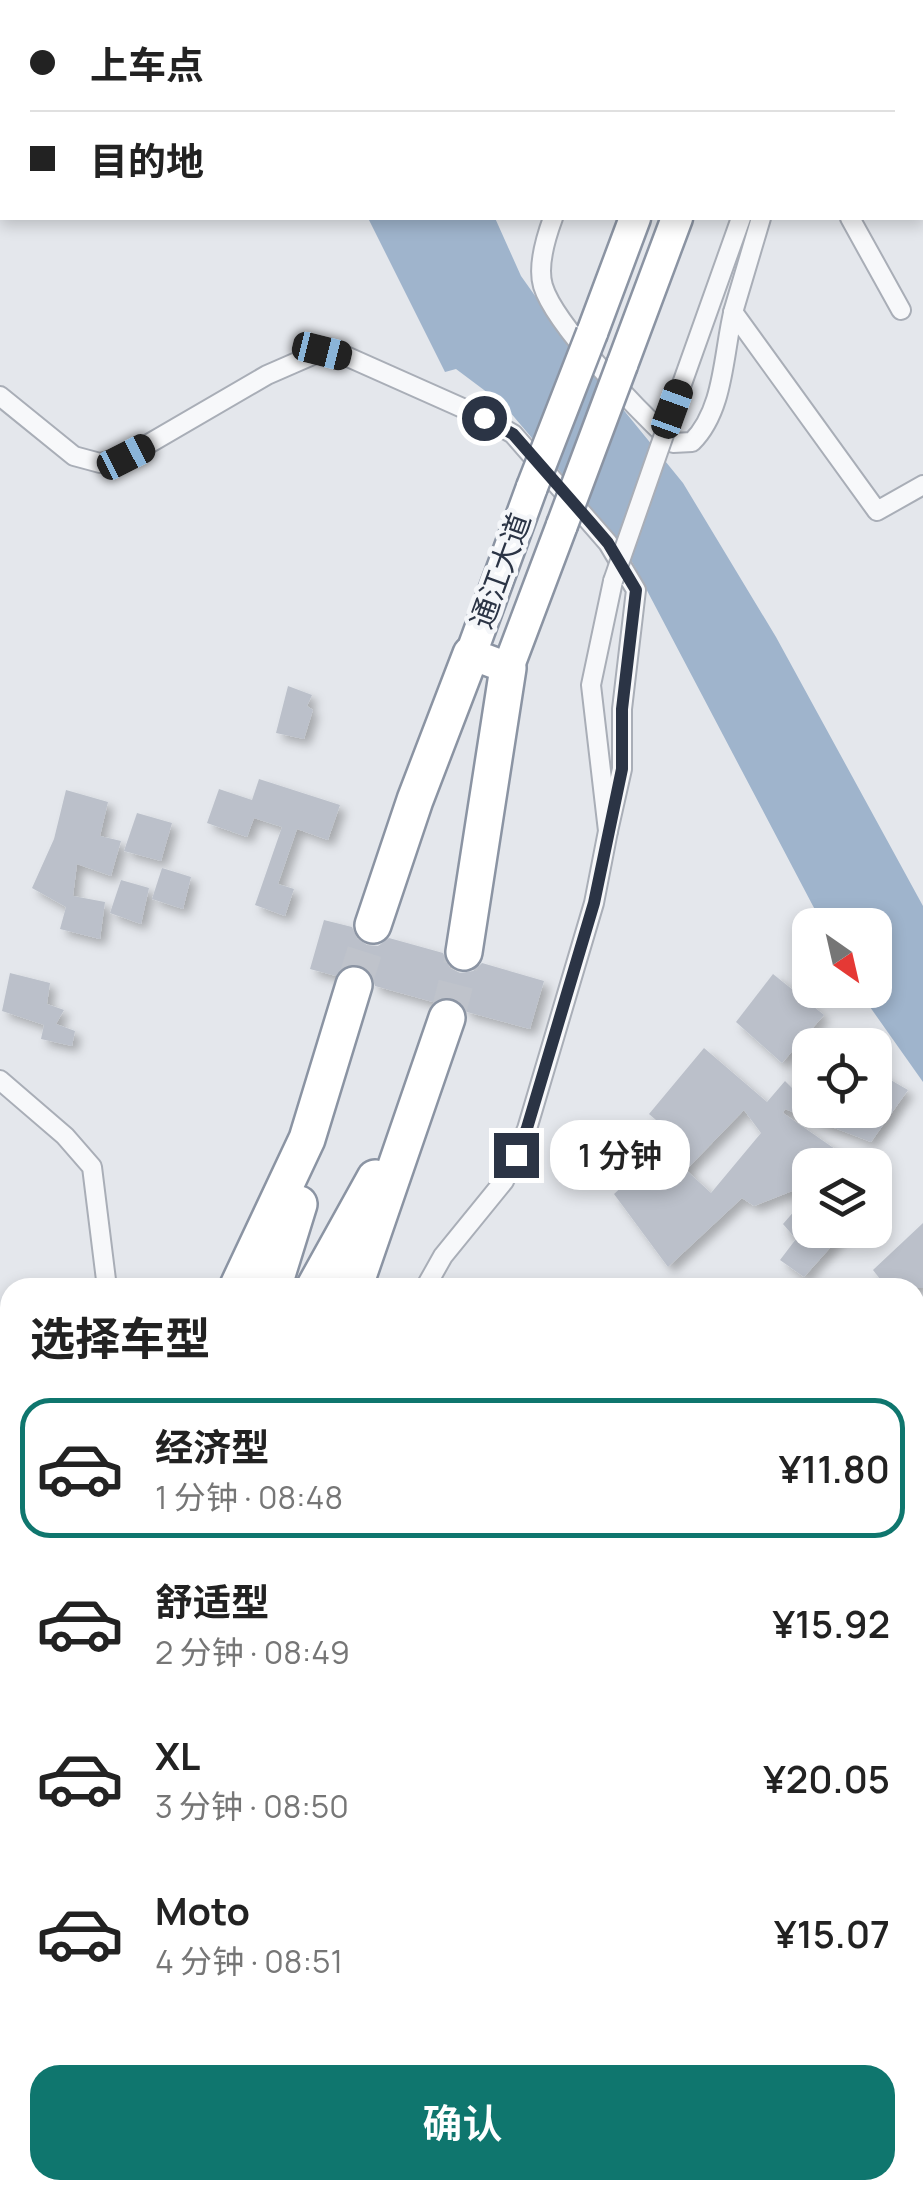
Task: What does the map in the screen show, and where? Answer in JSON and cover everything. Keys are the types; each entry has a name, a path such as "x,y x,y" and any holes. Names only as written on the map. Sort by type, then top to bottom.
{"highway":[{"name":"通江大道","path":"471,654 634,220"},
{"name":"通江大道","path":"508,668 677,220"},
{"path":"374,925 415,800 471,654 508,668 464,952"},
{"path":"242,1278 307,1139 354,985"},
{"path":"358,1278 447,1018"},
{"path":"320,1278 423,1095"},
{"path":"276,1278 304,1187 307,1139"}],"street":[{"path":"553,220 545,238 542,284 557,313 634,406 673,443 692,442 706,428 760,220"},
{"path":"608,831 591,684 597,644 613,581 740,220"},
{"path":"851,220 900,310"},
{"path":"734,312 877,511 923,485"},
{"path":"0,396 74,456 100,463 126,457 268,375 322,351 365,365 513,434 608,543 636,590 622,709 622,769 594,903 527,1128 504,1181 443,1256 431,1278"},
{"path":"0,1080 65,1136 92,1167 106,1278"}],"water":[{"path":"369,220 496,220 521,276 565,338 683,483 776,637 923,906 923,1082 892,1038 892,1028 885,1028 871,1008 892,1008 892,908 814,908 632,562 504,405 456,369 445,372"}],"building":[{"path":"288,686 312,695 307,706 313,710 304,739 276,733"},
{"path":"259,779 340,805 328,840 297,829 278,884 294,889 285,916 255,905 282,827 254,818 247,837 207,823 219,789 252,800"},
{"path":"66,790 108,802 100,836 121,841 111,876 77,864 73,896 105,902 100,939 60,929 66,907 32,888 54,839"},
{"path":"137,813 172,823 161,861 124,851"},
{"path":"162,868 191,877 183,909 152,899"},
{"path":"121,880 149,888 141,924 110,913"},
{"path":"324,920 352,927 357,938 367,945 378,946 389,938 443,953 450,968 460,973 473,971 482,963 544,981 530,1029 467,1012 453,998 442,997 433,1002 375,986 370,971 359,965 348,965 336,976 310,969"},
{"path":"10,973 50,983 47,1004 64,1010 56,1024 75,1031 72,1046 41,1039 44,1025 2,1011"},
{"path":"773,974 792,989 792,1008 815,1008 824,1015 813,1028 792,1028 792,1052 782,1063 736,1022"},
{"path":"704,1048 767,1102 785,1081 792,1088 792,1112 785,1109 783,1113 792,1119 792,1128 805,1128 833,1148 792,1148 792,1191 754,1206 742,1198 668,1267 614,1194 676,1137 649,1114","holes":["744,1110 761,1133 711,1193 686,1170"]},
{"path":"892,1081 908,1090 892,1112"},
{"path":"835,1128 881,1128 871,1142"},
{"path":"792,1214 792,1234 783,1224"},
{"path":"923,1223 923,1278 879,1278 873,1270"},
{"path":"792,1244 792,1248 830,1248 804,1277 780,1260"}],"tunnel":[{"path":"354,985 373,925"},
{"path":"447,1018 464,952"}],"route":[{"path":"484,418 513,434 608,543 636,590 622,709 622,769 594,903 516,1155"}]}
